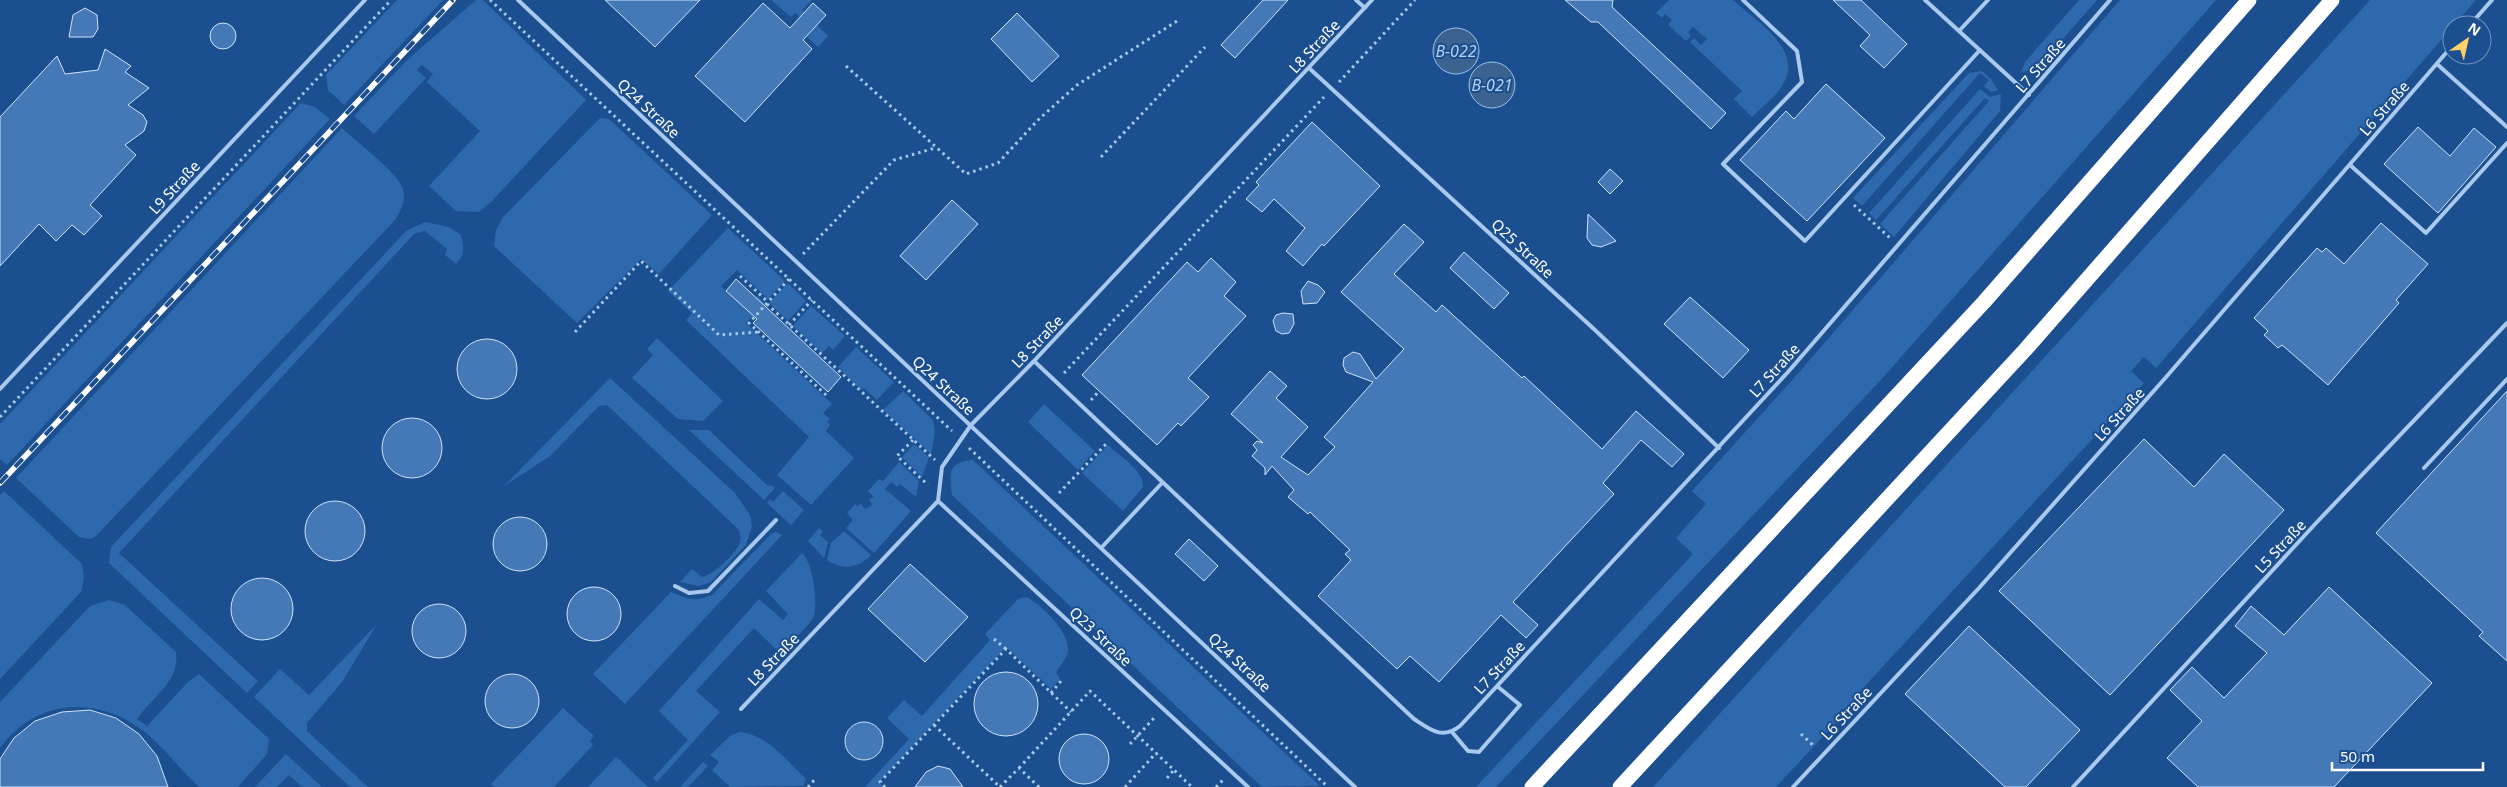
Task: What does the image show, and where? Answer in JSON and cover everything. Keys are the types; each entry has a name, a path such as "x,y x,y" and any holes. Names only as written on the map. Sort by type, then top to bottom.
{"highway":[{"path":"1532,787 1984,302 2249,0"},
{"path":"1620,787 2025,350 2332,0"}],"lane":[{"name":"L9 Straße","path":"0,389 365,0"},
{"name":"Q24 Straße","path":"518,0 1102,547 1355,787"},
{"path":"1356,0 1365,8"},
{"name":"L8 Straße","path":"741,709 938,502 942,467 970,425 1034,361 1372,0"},
{"path":"1743,0 1797,52 1802,82 1723,164 1805,241 1980,50"},
{"path":"1925,0 2029,95"},
{"path":"1959,31 1988,0"},
{"name":"L7 Straße","path":"1452,732 1497,686 1788,372 2110,0"},
{"path":"2479,15 2492,0"},
{"name":"L6 Straße","path":"1793,787 1979,588 2167,376 2442,58"},
{"path":"2437,64 2507,128"},
{"name":"Q25 Straße","path":"1309,68 1595,330 1719,448"},
{"path":"2350,165 2426,233 2507,143"},
{"name":"L5 Straße","path":"2073,787 2317,522 2507,323"},
{"path":"1034,361 1414,719 1437,734 1452,732 1468,751 1479,752 1520,705 1497,686"},
{"path":"2424,468 2507,378"},
{"path":"1102,547 1162,483"},
{"name":"Q23 Straße","path":"938,502 1248,787"},
{"path":"675,586 689,593 708,591 776,520"}],"path":[{"path":"0,417 391,0"},
{"path":"490,0 960,438 1328,787"},
{"path":"1056,381 1415,0"},
{"path":"846,66 966,174 998,163 1038,120 1077,85 1177,21"},
{"path":"1101,158 1205,47"},
{"path":"795,261 894,160 936,147"},
{"path":"1855,206 1898,245"},
{"path":"575,332 641,261 719,335 758,332"},
{"path":"740,276 789,325 942,467"},
{"path":"789,279 749,323 826,395"},
{"path":"789,325 812,300"},
{"path":"1039,514 1113,436"},
{"path":"913,440 898,456 938,495"},
{"path":"994,638 1071,712"},
{"path":"885,787 880,782 1006,649"},
{"path":"1051,693 1061,681"},
{"path":"934,726 1000,787 1090,691 1138,734 1192,787"},
{"path":"1130,744 1156,716"},
{"path":"1801,734 1823,755"},
{"path":"1125,787 1156,753"},
{"path":"1019,768 1039,787"},
{"path":"1167,778 1174,770"},
{"path":"808,787 816,778"},
{"path":"1216,787 1223,780"}],"shaded area":[{"path":"397,0 443,0 344,105 328,90 326,75"},
{"path":"476,0 483,0 586,100 492,201 479,212 456,211 429,186 480,131 427,82 433,74 422,65 417,70 426,78 374,134 354,116 407,60"},
{"path":"771,0 812,0 802,10 828,36 818,47 807,37 811,32 799,21 801,18 795,13 791,17"},
{"path":"1669,0 1733,0 1765,27 1783,49 1788,61 1788,73 1782,86 1752,117 1734,99 1742,91 1690,42 1694,38 1701,45 1707,39 1693,27 1688,32 1691,36 1686,41 1668,25 1672,20 1665,14 1662,18 1656,13"},
{"path":"2079,0 2097,0 2041,64 2034,70 2021,72 2025,62"},
{"path":"2120,0 2216,0 1880,381 1496,787 1476,787 1693,554 1676,538 1706,504 1692,491 1795,377"},
{"path":"2370,0 2476,0 2463,15 2442,15 2442,39 2156,368 2144,357 2131,371 2144,383 1853,699 1856,701 1776,787 1653,787"},
{"path":"1982,71 1991,79 1998,90 1991,92 1984,86 1989,80 1980,73 1862,206 1853,198 1969,73"},
{"path":"1980,89 1990,97 2001,94 2000,111 1894,237 1880,224 1989,101 1985,98 1876,220 1869,213"},
{"path":"301,103 315,107 330,119 7,465 0,459 0,424"},
{"path":"600,118 609,119 712,215 659,274 641,259 577,323 494,246 496,230 503,217"},
{"path":"342,128 386,167 400,183 404,197 396,219 96,536 90,539 79,537 16,478"},
{"path":"425,222 449,227 461,235 463,251 456,264 445,255 447,249 425,231 414,234 119,553 258,681 247,693 109,563 111,547 406,231"},
{"path":"728,228 785,281 768,299 737,270 721,286 745,308 757,296 765,303 746,323 832,404 823,413 830,419 827,422 830,425 826,431 854,458 811,505 777,475 809,437 686,320 692,313 668,291"},
{"path":"788,283 806,301 788,321 769,303"},
{"path":"811,306 845,336 833,350 829,346 822,353 793,326"},
{"path":"657,338 723,401 703,421 678,419 632,378 653,355 647,349"},
{"path":"856,347 894,382 877,400 864,388 861,390 838,367"},
{"path":"610,378 735,493 750,515 752,526 746,545 711,582 699,586 680,582 692,569 702,577 724,563 738,547 740,542 739,530 607,405 599,406 550,456 504,486"},
{"path":"903,391 933,420 935,432 931,454 883,410"},
{"path":"1044,404 1095,451 1078,470 1028,422"},
{"path":"689,430 709,430 768,486 771,485 775,488 764,500"},
{"path":"914,444 929,457 922,477 902,457"},
{"path":"1108,445 1135,469 1142,481 1143,487 1123,511 1082,473"},
{"path":"973,460 1320,786 1262,787 952,495 952,470 959,463"},
{"path":"899,462 919,481 916,497 900,484 897,487 891,482 885,489 911,511 874,553 846,528 853,520 847,513 855,504 857,506 861,504 865,509 872,505 869,499 874,497 868,491 879,479 883,481"},
{"path":"4,491 82,564 84,578 81,592 0,679 0,495"},
{"path":"783,491 804,510 791,525 767,503 770,499 773,502"},
{"path":"819,528 823,532 820,535 828,542 824,558 808,541"},
{"path":"844,531 871,555 861,563 844,567 827,560 831,543"},
{"path":"776,532 782,535 625,704 593,674 671,592 691,599 712,595 771,534"},
{"path":"802,553 809,565 814,584 815,612 813,618 780,653 754,628 696,691 720,712 657,782 653,778 688,740 659,711 759,599 783,620 788,614 766,591"},
{"path":"1026,597 1047,612 1065,637 1068,652 1056,672 1060,679 1051,689 1006,647 879,782 883,787 865,787 909,739 887,718 904,700 922,716 990,640 985,634 1018,599"},
{"path":"109,600 125,605 176,652 174,672 169,681 137,719 147,726 188,682 199,674 269,739 267,754 238,787 199,787 145,732 127,720 107,712 88,708 68,707 49,711 32,719 15,731 0,748 0,702 90,606"},
{"path":"377,624 342,682 307,723 307,731 368,787 350,787 254,697 280,669 309,695"},
{"path":"563,708 594,736 590,741 593,745 554,787 495,787 491,784"},
{"path":"740,732 750,734 768,743 806,779 803,786 730,787 712,770 719,762 710,755 730,736"},
{"path":"286,754 322,787 302,787 289,775 277,787 255,787"},
{"path":"616,757 620,760 648,787 588,787"},
{"path":"703,762 708,766 688,787 680,787"}],"water":[{"name":"B-022","path":"1461,28 1465,29 1475,38 1478,42 1478,60 1469,70 1461,74 1451,74 1443,70 1434,60 1433,46 1437,38 1447,29"},
{"name":"B-021","path":"1497,62 1501,63 1511,72 1514,76 1514,94 1505,104 1497,108 1487,108 1479,104 1470,94 1469,80 1473,72 1483,63"}],"building":[{"path":"605,0 700,0 655,47"},
{"path":"1263,0 1288,0 1235,58 1221,45"},
{"path":"1565,0 1613,0 1612,7 1726,113 1711,129 1598,22 1591,22"},
{"path":"1833,0 1861,0 1907,44 1884,68 1860,46 1870,35"},
{"path":"763,3 790,28 813,3 826,15 803,40 812,49 745,122 695,76"},
{"path":"85,8 97,15 98,29 93,37 69,37 73,15"},
{"path":"1017,13 1059,56 1032,82 991,39"},
{"path":"223,23 232,27 236,36 232,45 223,49 214,45 210,36 214,27"},
{"path":"105,49 131,66 125,72 149,88 128,105 143,115 147,122 144,131 125,145 136,155 90,205 102,216 84,235 72,225 56,241 39,224 0,266 0,117 57,56 65,74 98,70"},
{"path":"1826,84 1885,138 1807,221 1740,160 1786,111 1794,119"},
{"path":"1312,122 1380,186 1324,246 1322,244 1303,266 1286,251 1305,228 1274,199 1262,212 1246,199 1259,185 1256,182"},
{"path":"2418,127 2450,156 2474,128 2496,147 2438,213 2384,164"},
{"path":"1610,169 1623,181 1610,194 1598,182"},
{"path":"952,200 978,224 926,280 900,256"},
{"path":"1588,214 1616,241 1601,247 1592,245 1587,238"},
{"path":"2381,223 2428,264 2396,300 2399,303 2328,385 2282,345 2278,348 2264,335 2268,331 2254,318 2317,248 2322,252 2326,248 2344,264"},
{"path":"1404,224 1424,242 1394,274 1436,312 1442,305 1522,378 1524,376 1602,449 1636,411 1684,454 1672,467 1641,440 1603,483 1614,494 1513,602 1538,625 1526,638 1501,615 1439,682 1410,656 1397,669 1318,596 1351,560 1345,554 1350,550 1310,512 1308,514 1288,497 1294,490 1272,466 1265,475 1265,468 1252,456 1257,450 1253,445 1257,441 1263,443 1231,414 1270,371 1287,386 1276,398 1308,427 1281,457 1308,475 1335,447 1324,437 1373,382 1346,372 1343,365 1344,358 1353,352 1360,354 1376,379 1404,349 1341,292"},
{"path":"1464,252 1509,293 1494,309 1450,268"},
{"path":"1211,258 1236,282 1224,296 1246,316 1188,378 1209,397 1181,426 1178,423 1157,445 1082,375 1187,262 1198,272"},
{"path":"736,279 841,377 828,392 753,323 757,319 726,291"},
{"path":"1308,281 1318,285 1325,292 1317,303 1303,304 1301,291"},
{"path":"1690,297 1749,350 1723,378 1664,324"},
{"path":"1283,313 1293,314 1294,324 1289,333 1282,334 1276,331 1273,321 1276,315"},
{"path":"487,339 503,344 508,348 512,353 517,369 512,385 508,390 503,394 487,399 471,394 466,390 462,385 457,369 462,353 466,348 471,344"},
{"path":"2507,391 2507,661 2479,636 2483,632 2376,533"},
{"path":"412,418 428,423 433,427 437,432 442,448 437,464 433,469 428,473 412,478 396,473 391,469 387,464 382,448 387,432 391,427 396,423"},
{"path":"2144,439 2194,487 2224,454 2284,510 2110,695 1999,591"},
{"path":"329,501 341,501 352,506 360,514 365,525 363,543 352,556 341,561 329,561 318,556 310,548 305,537 305,525 310,514 318,506"},
{"path":"515,517 525,517 535,521 543,529 547,544 543,559 535,567 525,571 515,571 505,567 497,559 493,549 493,539 497,529 505,521"},
{"path":"1189,539 1218,566 1204,581 1175,554"},
{"path":"910,564 968,617 925,662 868,609"},
{"path":"262,578 279,583 284,587 288,592 293,609 288,626 284,631 279,635 262,640 245,635 240,631 236,626 231,609 236,592 240,587 245,583"},
{"path":"589,587 599,587 609,591 617,599 621,614 617,629 609,637 599,641 589,641 579,637 571,629 567,619 567,609 571,599 579,591"},
{"path":"2329,587 2432,683 2334,787 2198,787 2167,758 2202,721 2170,690 2192,667 2224,698 2267,653 2235,626 2251,606 2284,635"},
{"path":"434,604 444,604 454,608 462,616 466,631 462,646 454,654 444,658 434,658 424,654 416,646 412,636 412,626 416,616 424,608"},
{"path":"1969,626 2080,730 2026,787 2005,787 1905,694"},
{"path":"1000,672 1012,672 1029,681 1036,692 1038,704 1036,716 1029,727 1012,736 1000,736 988,731 979,722 974,710 974,698 979,686 988,677"},
{"path":"507,674 517,674 527,678 535,686 539,701 535,716 527,724 517,728 507,728 497,724 489,716 485,706 485,696 489,686 497,678"},
{"path":"90,710 116,718 139,734 157,756 168,787 0,787 0,759 14,738 35,721 62,712"},
{"path":"864,722 878,727 883,741 878,755 864,760 850,755 845,741 850,727"},
{"path":"1079,734 1089,734 1102,741 1109,754 1109,764 1102,777 1089,784 1079,784 1070,780 1063,773 1059,764 1059,754 1063,745 1070,738"},
{"path":"938,766 950,769 963,787 915,787 926,772"}],"railway":[{"path":"0,483 453,0"}]}
